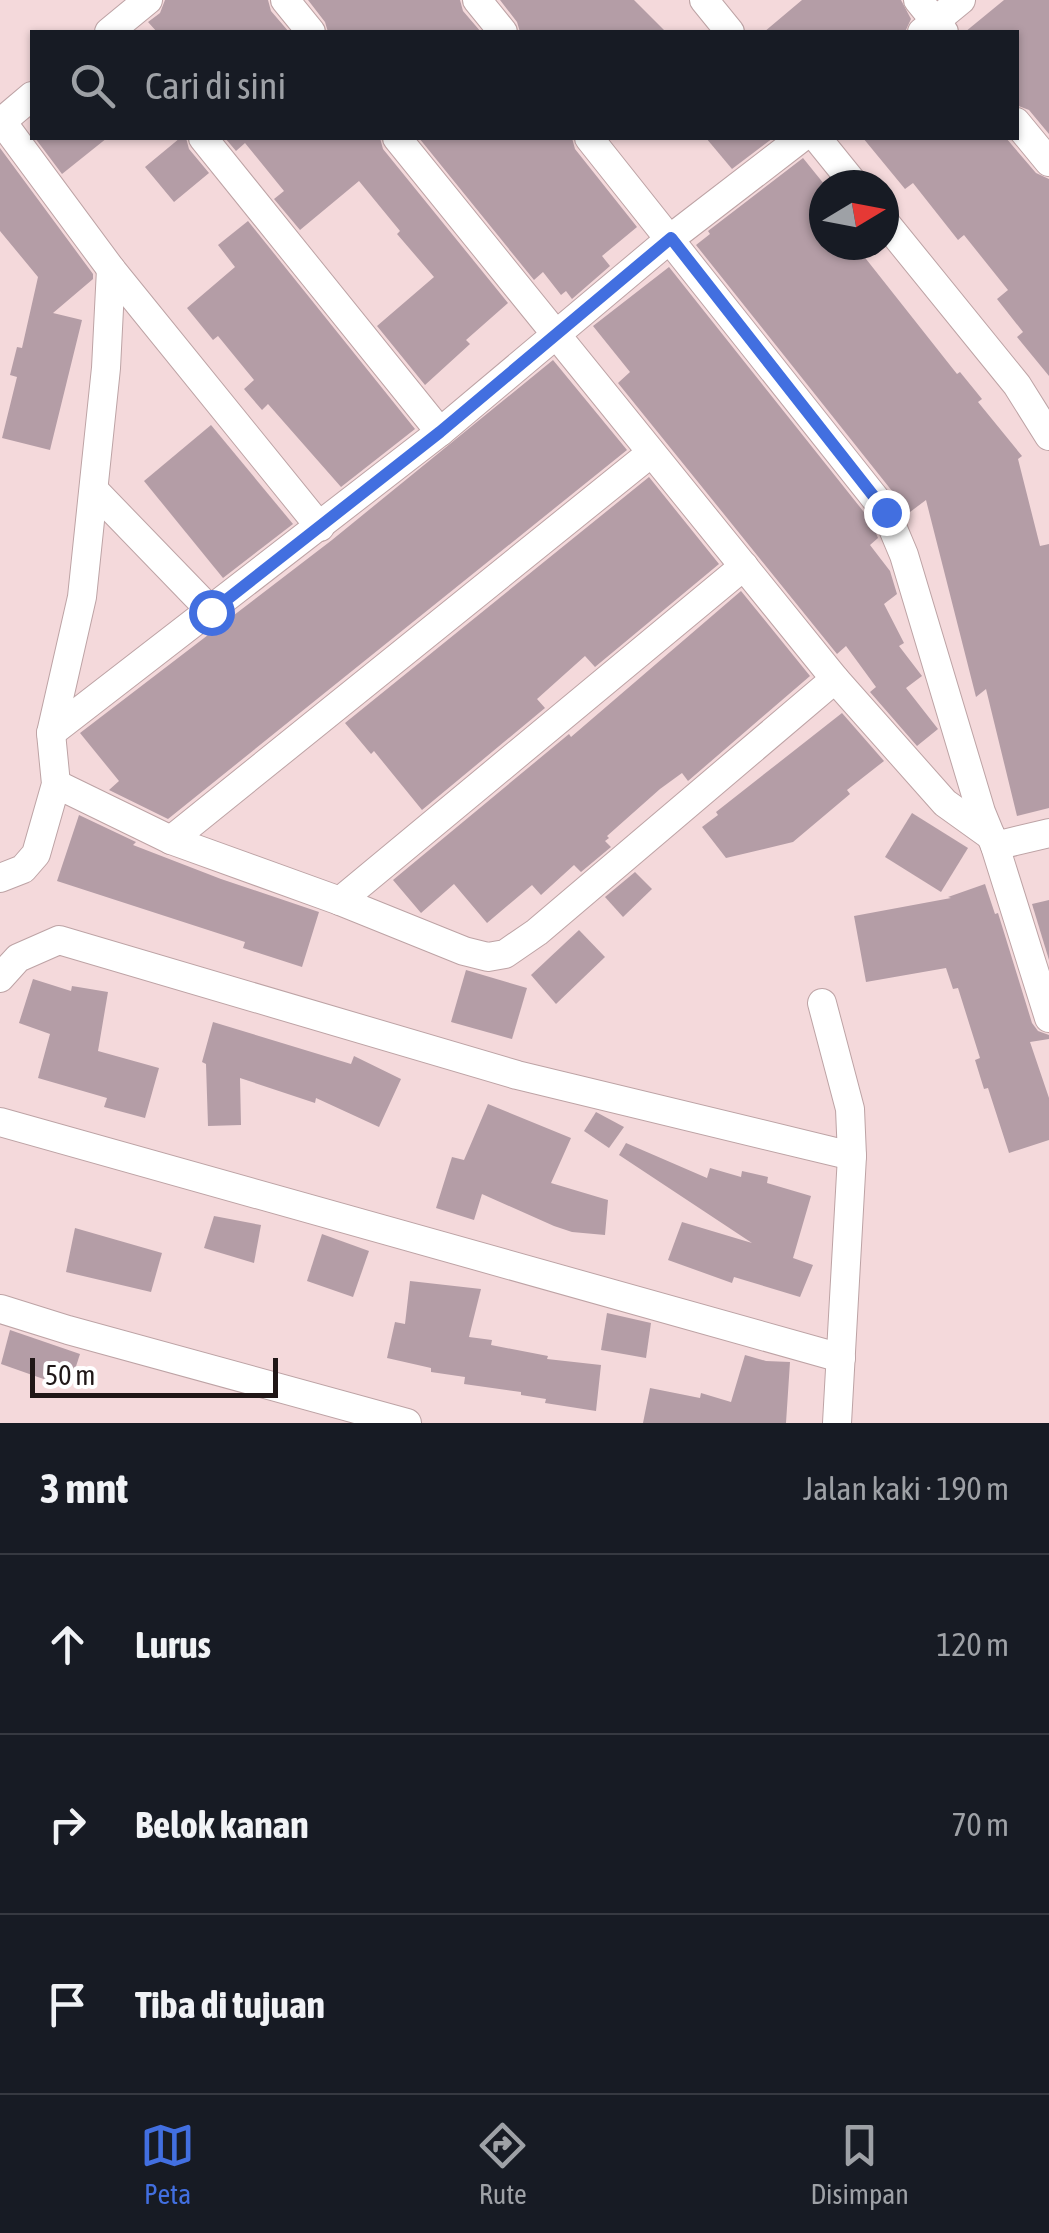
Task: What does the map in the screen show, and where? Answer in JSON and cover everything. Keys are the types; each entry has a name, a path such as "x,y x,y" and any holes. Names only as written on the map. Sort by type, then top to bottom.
{"street":[{"path":"113,30 148,0"},
{"path":"285,0 309,30"},
{"path":"477,0 501,30"},
{"path":"704,0 728,30"},
{"path":"930,22 961,0"},
{"path":"30,98 1,121 110,270 320,527"},
{"path":"1019,126 1049,162"},
{"path":"205,140 440,432"},
{"path":"400,140 834,679 945,803 993,841 1049,833"},
{"path":"591,140 886,512 904,555 980,812 993,841 1049,1018"},
{"path":"52,734 440,432 671,238 797,140"},
{"path":"818,140 843,170"},
{"path":"899,239 1017,385 1049,436"},
{"path":"0,878 23,868 36,854 56,784 52,734 82,597 106,368 110,270"},
{"path":"171,840 651,453"},
{"path":"94,490 211,612"},
{"path":"340,901 744,566"},
{"path":"56,784 171,840 340,901 464,952 488,957 516,949 834,679"},
{"path":"0,978 18,958 59,940 517,1075 852,1156"},
{"path":"822,1003 850,1109 852,1156 837,1423"},
{"path":"0,1122 841,1358"},
{"path":"0,1305 68,1330 407,1423"}],"building":[{"path":"165,0 268,0 271,11 287,30 155,30 148,22 160,13"},
{"path":"308,0 460,0 463,11 479,30 327,30"},
{"path":"500,0 634,0 664,30 519,30"},
{"path":"802,0 901,0 911,19 906,30 766,30"},
{"path":"1004,0 1049,0 1049,134 1029,110 1019,106 1019,30 967,30"},
{"path":"36,140 104,140 62,174"},
{"path":"178,140 187,140 189,149 209,173 174,202 145,167"},
{"path":"227,140 381,140 383,149 508,303 466,340 470,344 425,385 377,326 434,277 397,234 400,231 359,181 300,230 274,199 284,191 245,143 236,151"},
{"path":"421,140 573,140 575,149 637,227 602,256 610,266 572,299 566,291 561,295 543,272 534,280"},
{"path":"708,140 770,140 732,169"},
{"path":"865,140 1008,140 1036,173 1049,179 1049,376 1017,337 1023,332 997,299 1008,290 964,235 958,240 913,183 905,189 899,182 899,170 889,170"},
{"path":"0,148 93,274 93,279 53,313 82,320 50,450 2,438 17,377 10,375 17,347 22,348 38,277 0,231"},
{"path":"803,158 813,170 809,170 809,260 867,260 957,374 960,372 982,399 978,402 1022,456 1018,459 1040,546 1049,544 1049,808 1017,816 986,689 976,697 926,500 906,515 900,501 696,245 710,234 708,231"},
{"path":"248,221 415,429 341,487 268,404 262,410 244,389 254,380 218,336 213,340 187,308 235,267 218,245"},
{"path":"669,267 871,521 878,538 870,545 890,571 897,594 884,604 904,643 899,646 922,676 906,688 938,729 917,746 870,692 876,687 846,646 837,654 618,383 630,372 593,326"},
{"path":"553,360 627,450 168,819 109,790 119,781 80,733 332,540"},
{"path":"211,425 293,524 223,578 144,481"},
{"path":"649,477 719,564 595,667 585,656 537,699 545,708 422,810 374,751 371,754 345,723"},
{"path":"741,591 810,676 688,781 682,773 660,789 607,836 605,841 611,847 581,872 574,865 541,895 532,885 487,923 454,884 421,913 393,880 569,734 571,737"},
{"path":"842,713 884,761 793,842 726,858 702,827"},
{"path":"912,813 968,848 941,892 885,857"},
{"path":"79,815 136,842 133,845 319,912 302,967 243,948 245,942 57,881"},
{"path":"635,872 652,889 623,917 605,897"},
{"path":"985,884 995,914 998,913 1032,1023 1038,1031 1049,1035 1049,1039 1030,1042 1049,1098 1049,1140 1009,1153 975,1060 980,1058 958,988 953,989 946,968 866,982 854,916 951,898 948,897"},
{"path":"1049,900 1049,960 1032,904"},
{"path":"579,930 605,957 556,1004 531,975"},
{"path":"466,970 527,988 512,1039 451,1022"},
{"path":"33,979 71,991 72,986 108,992 98,1051 159,1068 145,1118 104,1107 107,1098 38,1078 50,1034 19,1023"},
{"path":"213,1022 351,1064 354,1056 401,1079 379,1127 316,1098 315,1103 240,1078 241,1125 208,1126 206,1064 202,1062"},
{"path":"488,1104 571,1138 551,1183 608,1200 605,1235 554,1226 482,1194 474,1220 436,1208 452,1157 464,1160"},
{"path":"596,1112 624,1127 609,1148 584,1131"},
{"path":"626,1143 707,1178 710,1168 741,1177 742,1171 768,1177 767,1183 811,1196 793,1258 813,1265 800,1297 734,1277 732,1283 668,1260 682,1222 752,1243 619,1155"},
{"path":"214,1216 261,1225 254,1263 204,1248"},
{"path":"75,1228 162,1253 151,1292 66,1272"},
{"path":"322,1234 369,1251 353,1297 307,1281"},
{"path":"410,1281 481,1289 469,1337 492,1340 491,1345 548,1356 547,1359 601,1365 596,1411 545,1403 546,1399 521,1392 464,1384 465,1377 431,1372 431,1368 387,1358 395,1322 405,1324"},
{"path":"607,1313 651,1323 646,1358 601,1350"},
{"path":"10,1330 80,1354 69,1388 1,1364"},
{"path":"745,1355 790,1362 786,1423 643,1423 650,1388 700,1398 701,1393 731,1402"}],"route":[{"path":"211,612 440,432 671,238 886,512"}]}
